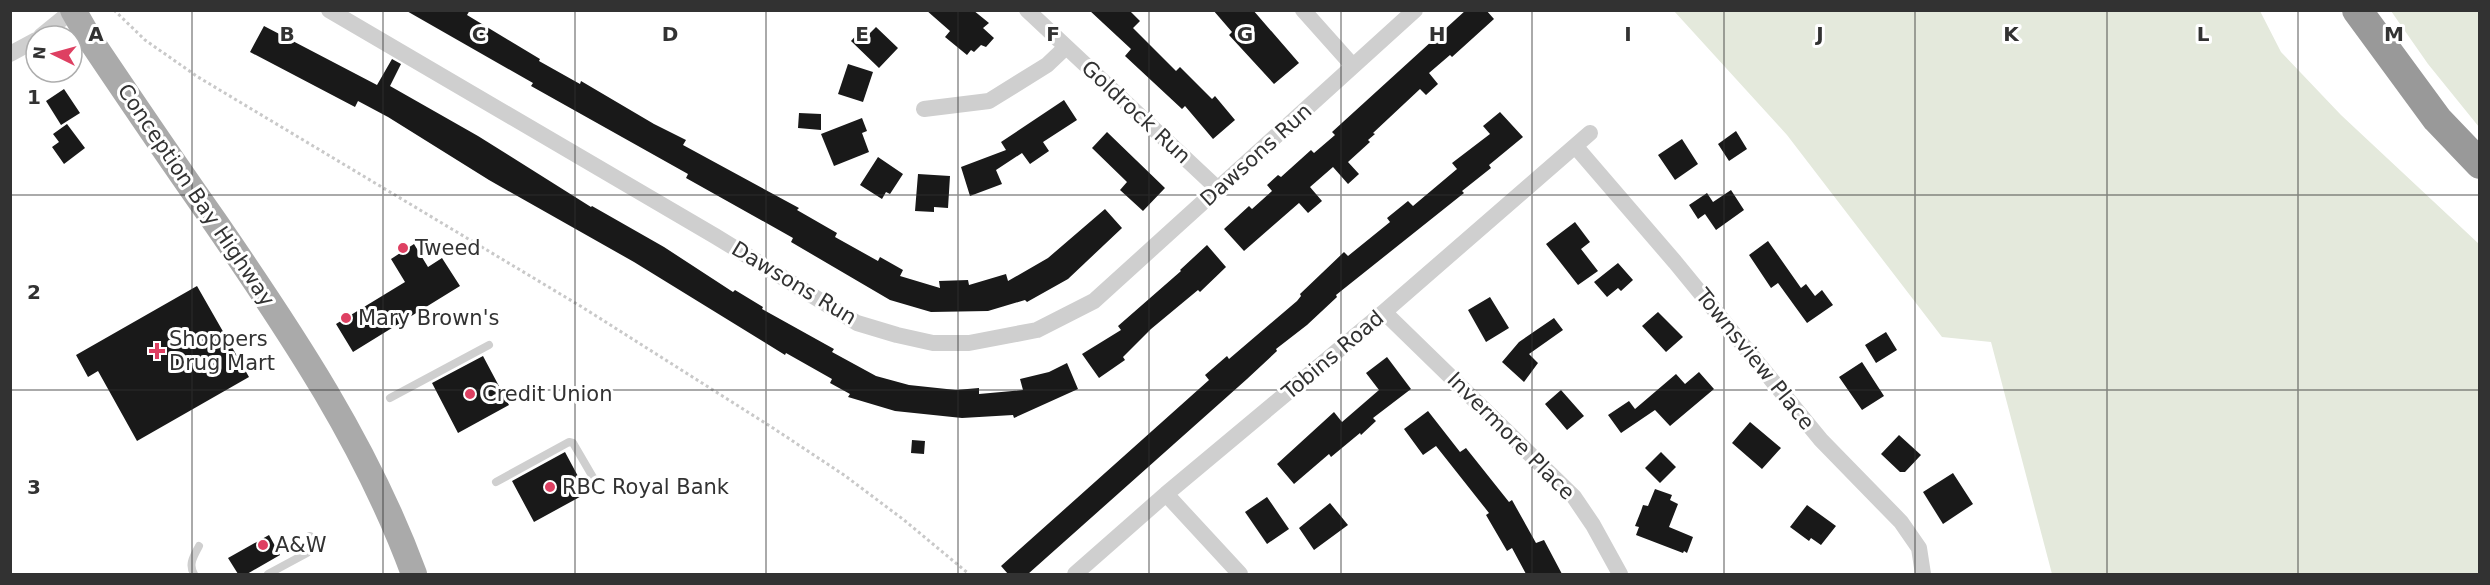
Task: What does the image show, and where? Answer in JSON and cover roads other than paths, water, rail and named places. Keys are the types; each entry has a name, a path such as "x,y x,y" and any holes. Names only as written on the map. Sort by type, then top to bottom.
{"highway":[{"path":"2357,10 2437,119 2480,164"}],"main road":[{"name":"Conception Bay Highway","path":"73,10 95,48 312,368 350,432 396,525 414,574"}],"street":[{"path":"56,24 73,10"},
{"name":"Dawsons Run","path":"329,10 715,236 857,323 924,341 969,343 1037,330 1094,300 1415,10"},
{"name":"Goldrock Run","path":"1027,10 1218,189"},
{"path":"1303,10 1353,66"},
{"path":"10,54 24,46"},
{"path":"924,109 989,101 1047,65 1066,47"},
{"name":"Tobins Road","path":"1075,574 1166,494 1384,312 1590,133"},
{"name":"Townsview Place","path":"1576,147 1675,262 1821,440 1901,522 1919,548 1923,574"},
{"name":"Invermore Place","path":"1384,312 1574,497 1589,517 1620,574"},
{"path":"1166,494 1240,574"}],"lane":[{"path":"390,398 489,345"},
{"path":"496,482 569,442 573,443 594,479"},
{"path":"268,574 307,553 310,536"},
{"path":"194,574 190,569 199,546"}],"place":[{"name":"Tweed","path":"403,248"},
{"name":"Mary Brown's","path":"346,318"},
{"name":"Shoppers Drug Mart","path":"157,351"},
{"name":"Credit Union","path":"470,394"},
{"name":"RBC Royal Bank","path":"550,487"},
{"name":"A&W","path":"263,545"}]}
